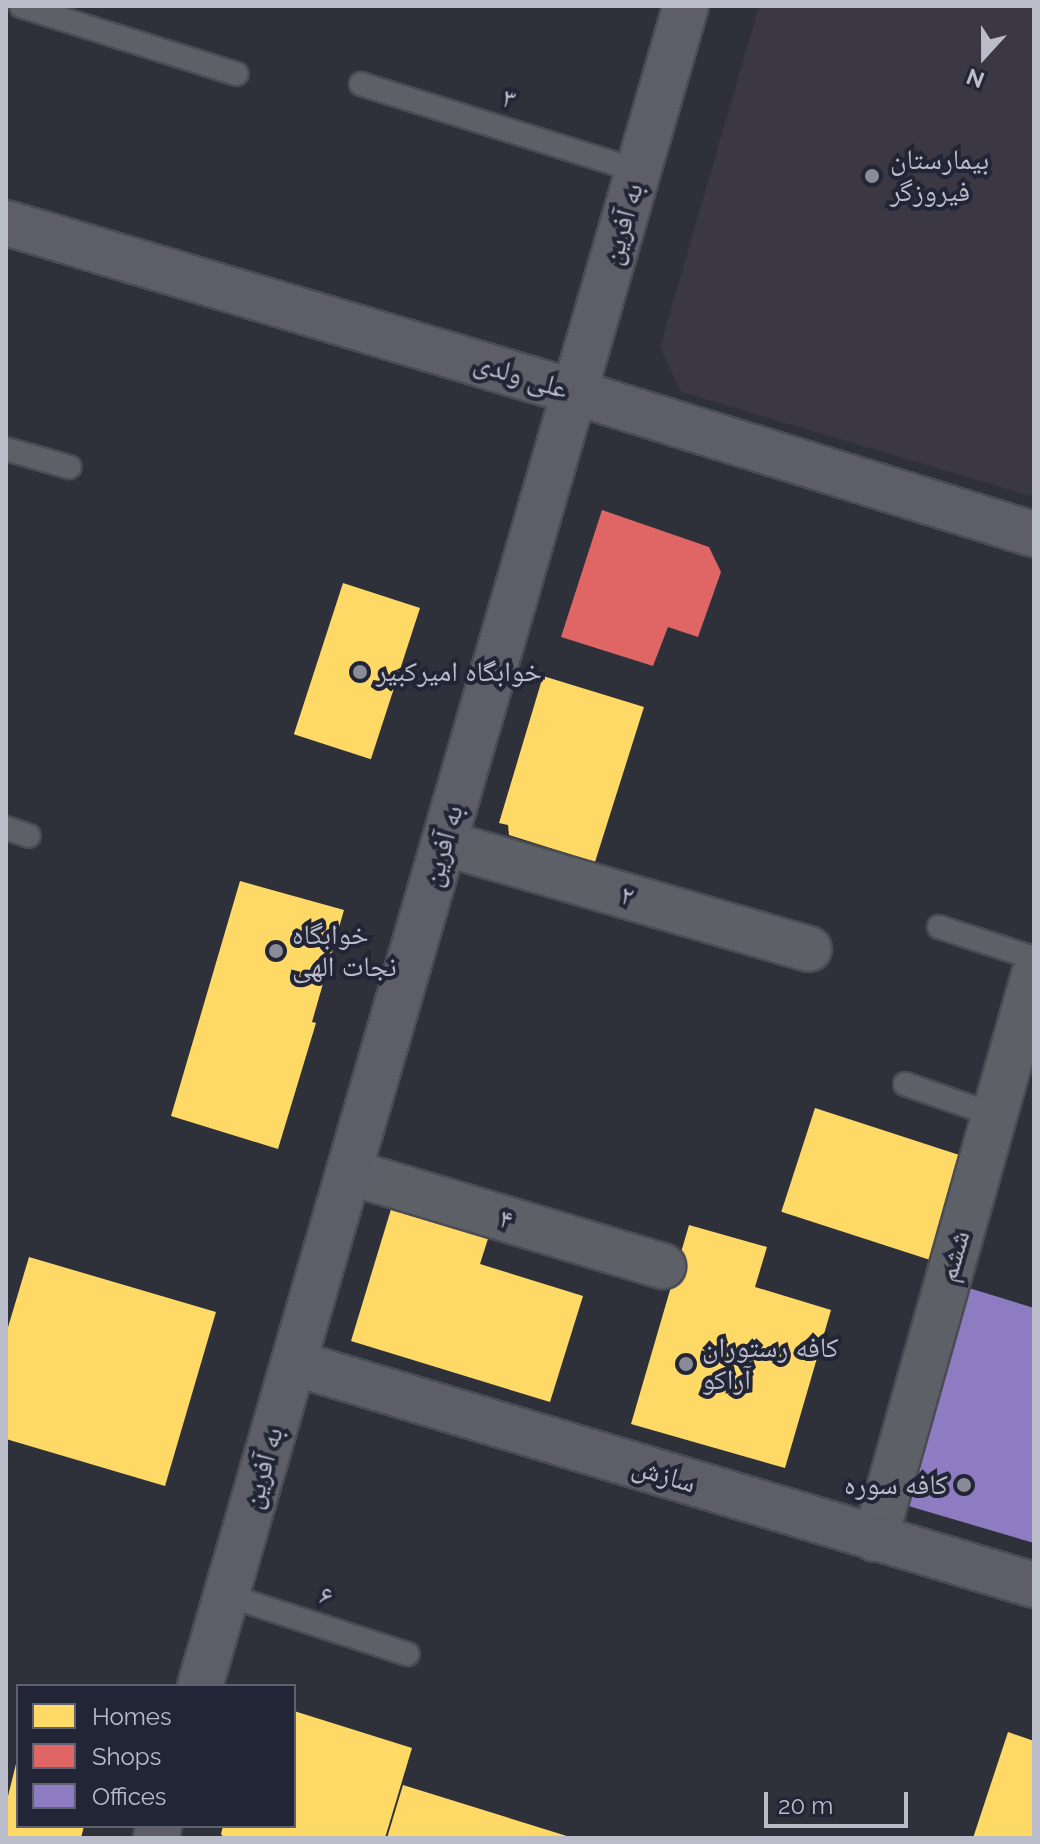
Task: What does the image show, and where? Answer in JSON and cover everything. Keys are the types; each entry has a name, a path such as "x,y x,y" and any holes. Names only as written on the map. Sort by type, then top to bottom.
{"street":[{"name":"به آفرین","path":"201,1684 686,6"},
{"name":"علی ولدی","path":"6,223 574,392 1034,534"},
{"name":"۲","path":"444,843 809,949"},
{"name":"ششم","path":"875,1539 1033,979"},
{"name":"۴","path":"349,1172 663,1266"},
{"name":"سازش","path":"294,1363 1034,1585"}],"lane":[{"path":"21,6 237,74"},
{"name":"۳","path":"361,84 638,171"},
{"path":"6,449 69,467"},
{"path":"6,828 29,836"},
{"path":"939,927 1033,979"},
{"path":"905,1084 994,1115"},
{"name":"۶","path":"226,1595 408,1654"}],"shaded area":[{"name":"بیمارستان فیروزگر","path":"759,6 1034,6 1034,497 681,392 660,347"}],"building: Homes":[{"name":"خوابگاه امیرکبیر","path":"343,583 420,608 371,759 294,734"},
{"path":"543,676 644,707 595,862 509,835 508,825 499,823"},
{"path":"240,881 344,910 312,1022 316,1023 278,1149 171,1116"},
{"path":"815,1108 962,1156 929,1260 781,1212"},
{"path":"395,1196 492,1226 480,1264 583,1296 550,1402 351,1341"},
{"path":"689,1225 767,1247 755,1287 831,1310 785,1468 631,1424"},
{"path":"29,1257 216,1312 165,1486 6,1439 6,1334"},
{"path":"296,1712 412,1748 385,1838 224,1838 222,1828 296,1828"},
{"path":"1008,1732 1034,1741 1034,1838 973,1838"},
{"path":"16,1764 16,1828 84,1828 81,1838 6,1838 6,1804"},
{"path":"403,1785 570,1837 570,1838 387,1838"}],"building: Shops":[{"path":"602,510 709,547 721,572 698,637 668,627 653,666 561,637"}],"building: Offices":[{"path":"959,1285 1034,1308 1034,1543 895,1502"}],"place":[{"name":"بیمارستان فیروزگر","path":"872,176"},
{"name":"خوابگاه امیرکبیر","path":"360,672"},
{"name":"خوابگاه نجات الهی","path":"276,951"},
{"name":"کافه رستوران آراکو","path":"686,1364"},
{"name":"کافه سوره","path":"964,1485"}]}
